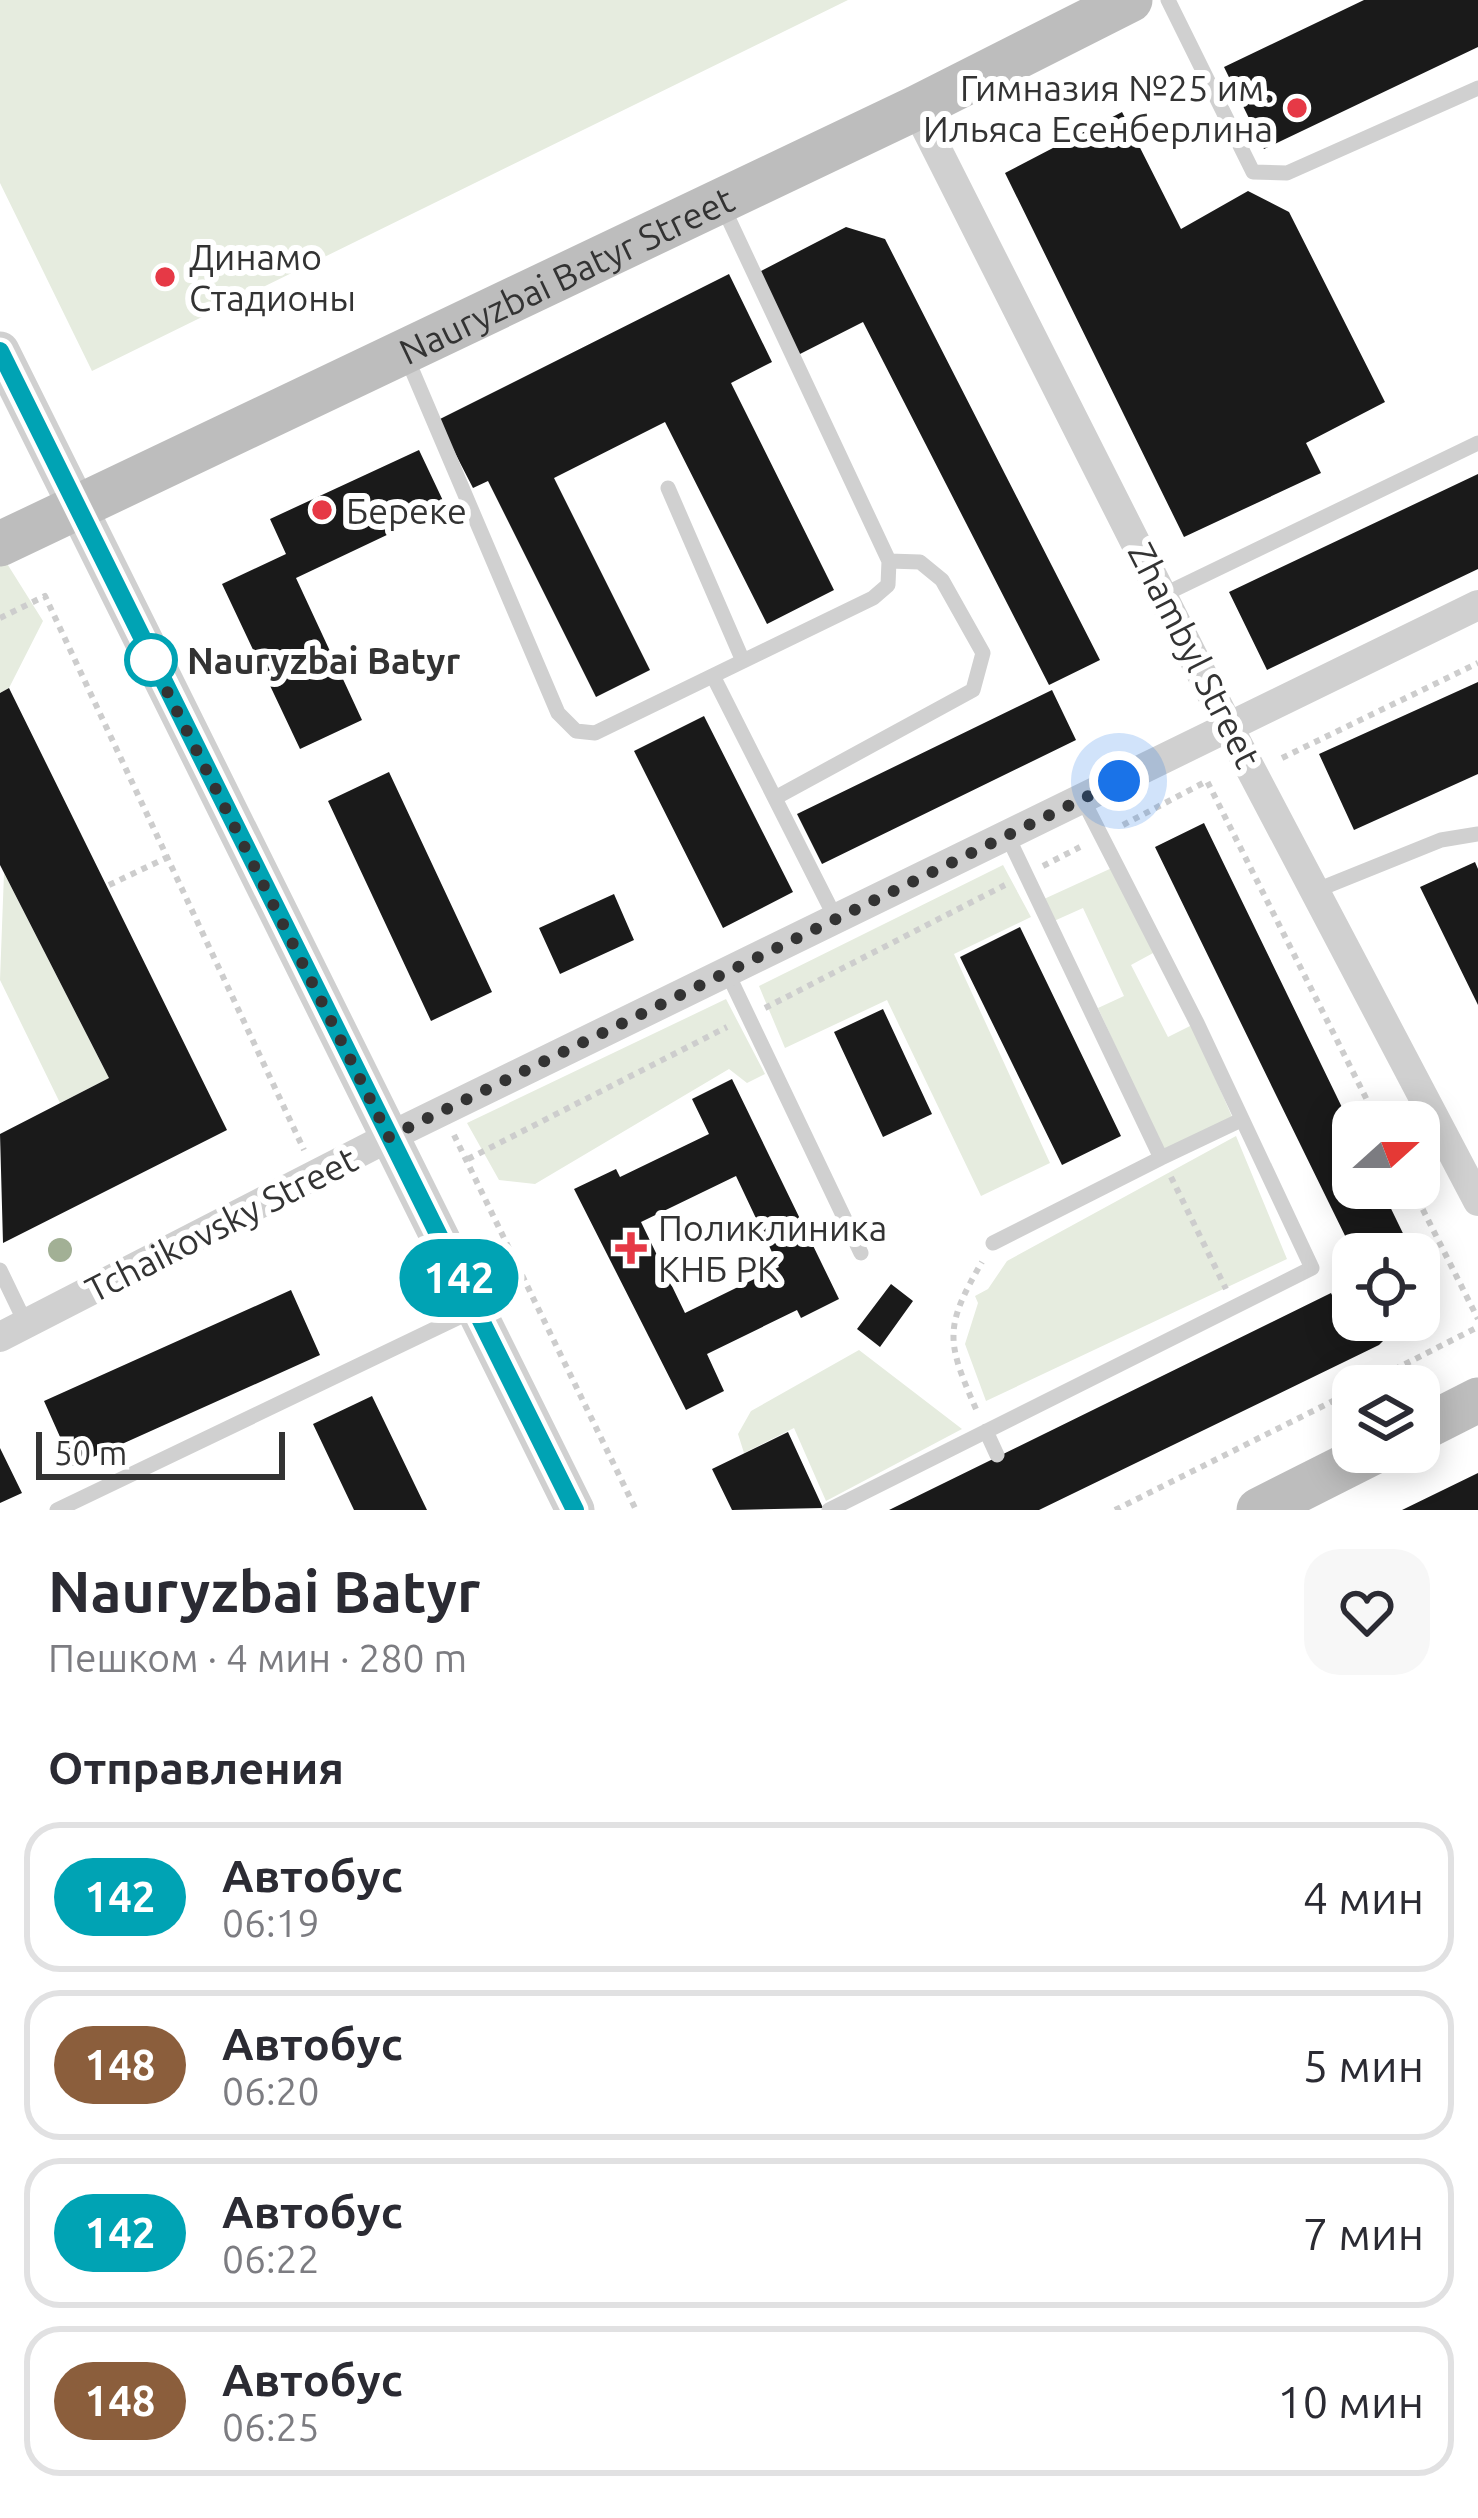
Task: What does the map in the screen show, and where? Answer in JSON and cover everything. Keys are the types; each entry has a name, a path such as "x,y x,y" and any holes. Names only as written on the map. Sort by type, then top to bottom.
{"main road":[{"name":"Nauryzbai Batyr Street","path":"0,544 916,108 1130,0"},
{"path":"1440,1419 1478,1400"},
{"path":"1259,1510 1332,1473"}],"street":[{"name":"Zhambyl Street","path":"916,108 1229,728 1475,1186"},
{"path":"0,351 575,1510"},
{"name":"Tchaikovsky Street","path":"13,1330 389,1137 1478,605"}],"lane":[{"path":"1168,0 1253,172 1287,172 1478,88"},
{"path":"403,350 559,713 576,731 595,733 873,598 888,585 889,561 719,199"},
{"path":"1165,594 1478,443"},
{"path":"668,488 743,661"},
{"path":"775,798 973,690 981,675 983,653 942,580 920,562 889,561"},
{"path":"713,676 836,919"},
{"path":"829,1510 1312,1268 1082,798"},
{"path":"1317,890 1441,840 1478,834"},
{"path":"1007,835 1161,1158"},
{"path":"727,972 861,1253"},
{"path":"993,1244 1241,1120"},
{"path":"0,1270 13,1330"},
{"path":"57,1510 475,1310"},
{"path":"986,1431 997,1455"}],"path":[{"path":"0,619 45,596 314,1176"},
{"path":"1292,777 1282,758 1478,663"},
{"path":"468,1159 1207,782 1367,1101"},
{"path":"109,885 168,856"},
{"path":"450,1128 636,1510"},
{"path":"1161,1158 1234,1306"},
{"path":"1401,1365 1478,1323 1422,1209"},
{"path":"986,1431 950,1352 953,1312 993,1244"},
{"path":"1115,1510 1332,1402"}],"shaded area":[{"name":"Динамо Стадионы","path":"0,0 848,0 92,371 0,183"},
{"path":"6,562 43,621 9,688 0,693 0,565"},
{"path":"1003,865 1031,917 954,954 1050,1163 981,1196 887,1000 785,1048 759,986"},
{"path":"1114,867 1155,952 1131,965 1168,1037 1192,1025 1233,1119 1163,1150 1098,1008 1124,996 1083,908 1054,921 1044,899"},
{"path":"4,873 109,1078 60,1103 0,980"},
{"path":"726,999 765,1074 747,1083 729,1069 535,1184 499,1180 467,1123"},
{"path":"1236,1136 1287,1259 986,1401 965,1344 978,1303 975,1296 988,1289 1007,1261"},
{"path":"859,1350 962,1429 826,1501 794,1428 744,1453 738,1434 751,1411"}],"building":[{"name":"Гимназия №25 им. Ильяса Есенберлина","path":"1364,0 1478,0 1478,47 1264,149 1224,67"},
{"path":"1122,112 1181,229 1248,191 1289,212 1385,402 1306,443 1321,473 1184,537 1005,173"},
{"path":"846,227 885,239 1100,660 1049,685 863,322 798,355 757,273"},
{"path":"729,274 772,362 731,383 834,590 767,624 665,422 554,478 650,670 596,697 488,481 473,488 438,420"},
{"path":"419,450 446,507 296,578 362,720 300,749 222,584 286,554 270,519"},
{"path":"1478,474 1478,569 1267,670 1229,592"},
{"path":"1478,682 1478,774 1354,830 1319,754"},
{"path":"9,688 227,1130 3,1243 0,1134 109,1078 0,865 0,693"},
{"path":"1052,690 1076,740 822,864 797,814"},
{"path":"704,716 793,892 723,928 634,751"},
{"path":"389,772 492,992 431,1021 328,801"},
{"path":"1204,823 1339,1101 1332,1101 1332,1209 1391,1209 1403,1233 1344,1233 1155,847"},
{"path":"1475,862 1478,869 1478,1005 1420,887"},
{"path":"614,894 634,940 560,974 539,928"},
{"path":"1020,927 1121,1136 1062,1165 960,957"},
{"path":"883,1009 932,1114 883,1137 834,1032"},
{"name":"Поликлиника КНБ РК","path":"732,1079 839,1299 801,1318 797,1310 707,1354 724,1391 686,1410 574,1189 616,1169 620,1177 709,1134 692,1099","holes":["736,1176 779,1267 685,1313 641,1222"]},
{"path":"891,1284 913,1301 880,1347 857,1329"},
{"path":"291,1290 320,1355 73,1466 44,1401"},
{"path":"1331,1293 1332,1341 1383,1341 1379,1345 1039,1510 889,1510"},
{"path":"372,1396 427,1510 354,1510 313,1424"},
{"path":"788,1432 823,1508 732,1510 712,1469"},
{"path":"0,1448 22,1493 0,1503"},
{"path":"1478,1473 1478,1510 1402,1510"}],"bus line":[{"name":"142","path":"0,351 575,1510"}],"place":[{"name":"Гимназия №25 им. Ильяса Есенберлина","path":"1297,108"},
{"name":"Динамо Стадионы","path":"165,277"},
{"name":"Береке","path":"322,510"},
{"name":"Nauryzbai Batyr","path":"151,660"},
{"name":"Поликлиника КНБ РК","path":"631,1248"}],"route":[{"path":"151,660 145,647 389,1137 1119,781"}]}
